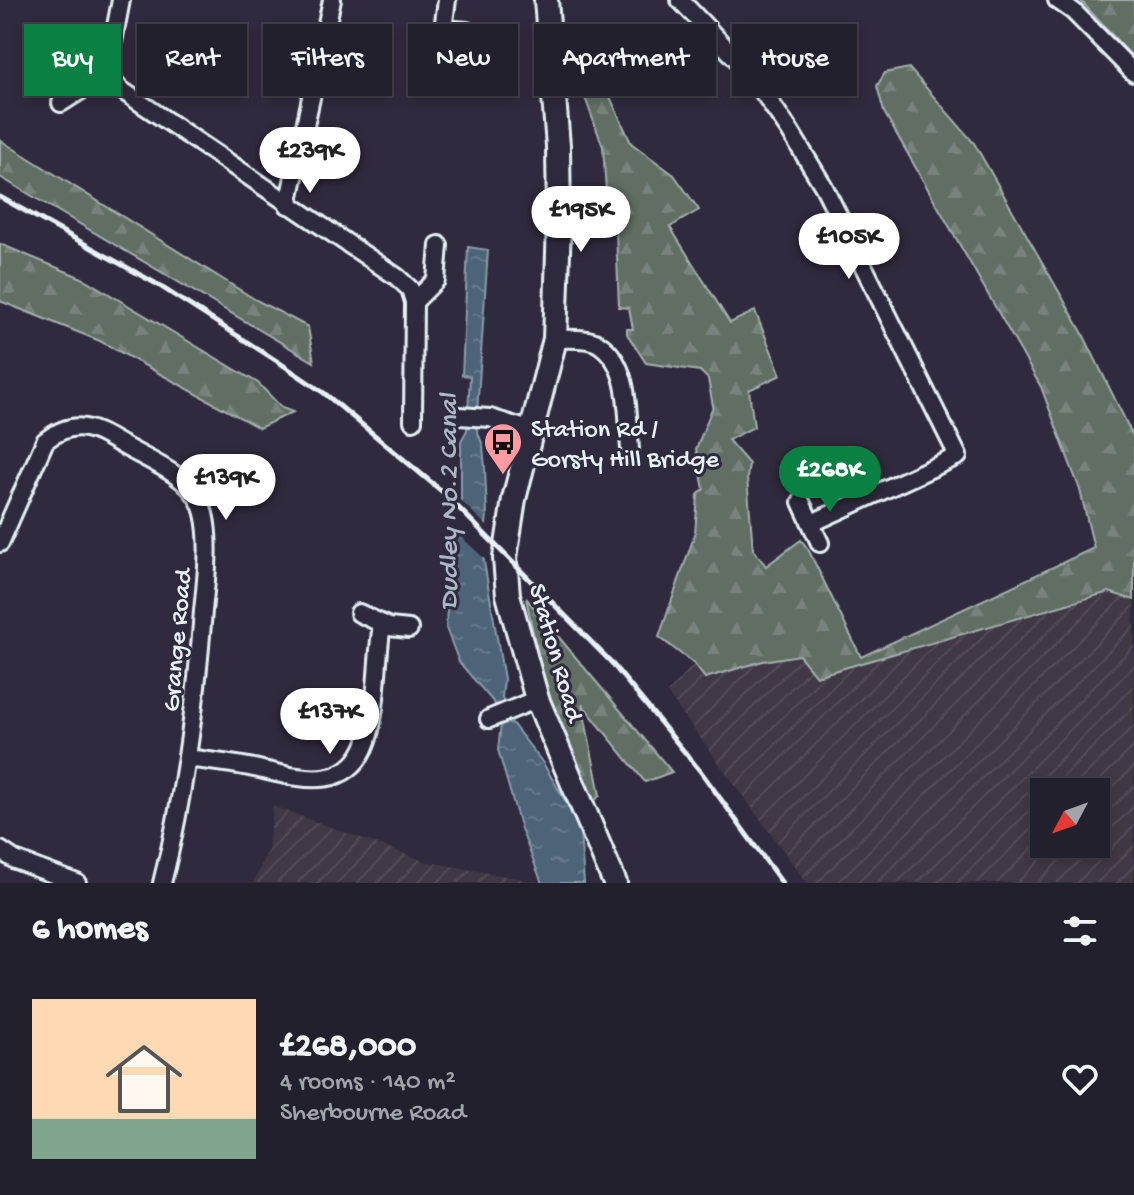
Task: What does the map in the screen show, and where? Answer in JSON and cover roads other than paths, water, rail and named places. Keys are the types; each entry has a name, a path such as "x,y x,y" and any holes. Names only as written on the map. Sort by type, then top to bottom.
{"street":[{"path":"116,24 121,0"},
{"path":"288,205 332,0"},
{"path":"444,24 447,0"},
{"name":"Station Road","path":"546,0 558,146 555,339 514,499 505,558 508,595 530,703 615,883"},
{"path":"680,0 750,73 790,131 824,187 958,456 812,523"},
{"path":"1057,0 1073,11 1134,73"},
{"path":"121,90 397,277 410,289 414,302 413,421"},
{"path":"61,103 72,96"},
{"path":"414,302 436,280 439,245"},
{"path":"555,339 598,343 621,369 630,449"},
{"path":"459,416 490,418 532,431"},
{"name":"Grange Road","path":"0,543 45,441 57,431 72,426 94,429 183,480 199,501 206,523 206,582 187,758 162,883"},
{"path":"801,502 820,543"},
{"path":"359,613 382,624 409,629"},
{"path":"187,758 307,779 325,779 343,772 357,757 367,739 382,624"},
{"path":"489,719 530,703"},
{"path":"0,850 15,860 77,883"}],"water":[{"path":"468,247 488,250 476,427 483,446 485,468 487,515 483,556 504,679 502,697 508,718 543,763 580,832 584,883 542,883 521,829 498,750 501,724 495,704 459,662 446,628 449,558 461,499 461,441 467,430 470,376 462,375"}],"railway":[{"path":"0,197 155,283 280,363 324,393 444,493 610,661 701,772 782,883"}],"place":[{"name":"Station Rd / Gorsty Hill Bridge","path":"503,476"}],"water label":[{"name":"Dudley No.2 Canal","path":"446,502"}]}
